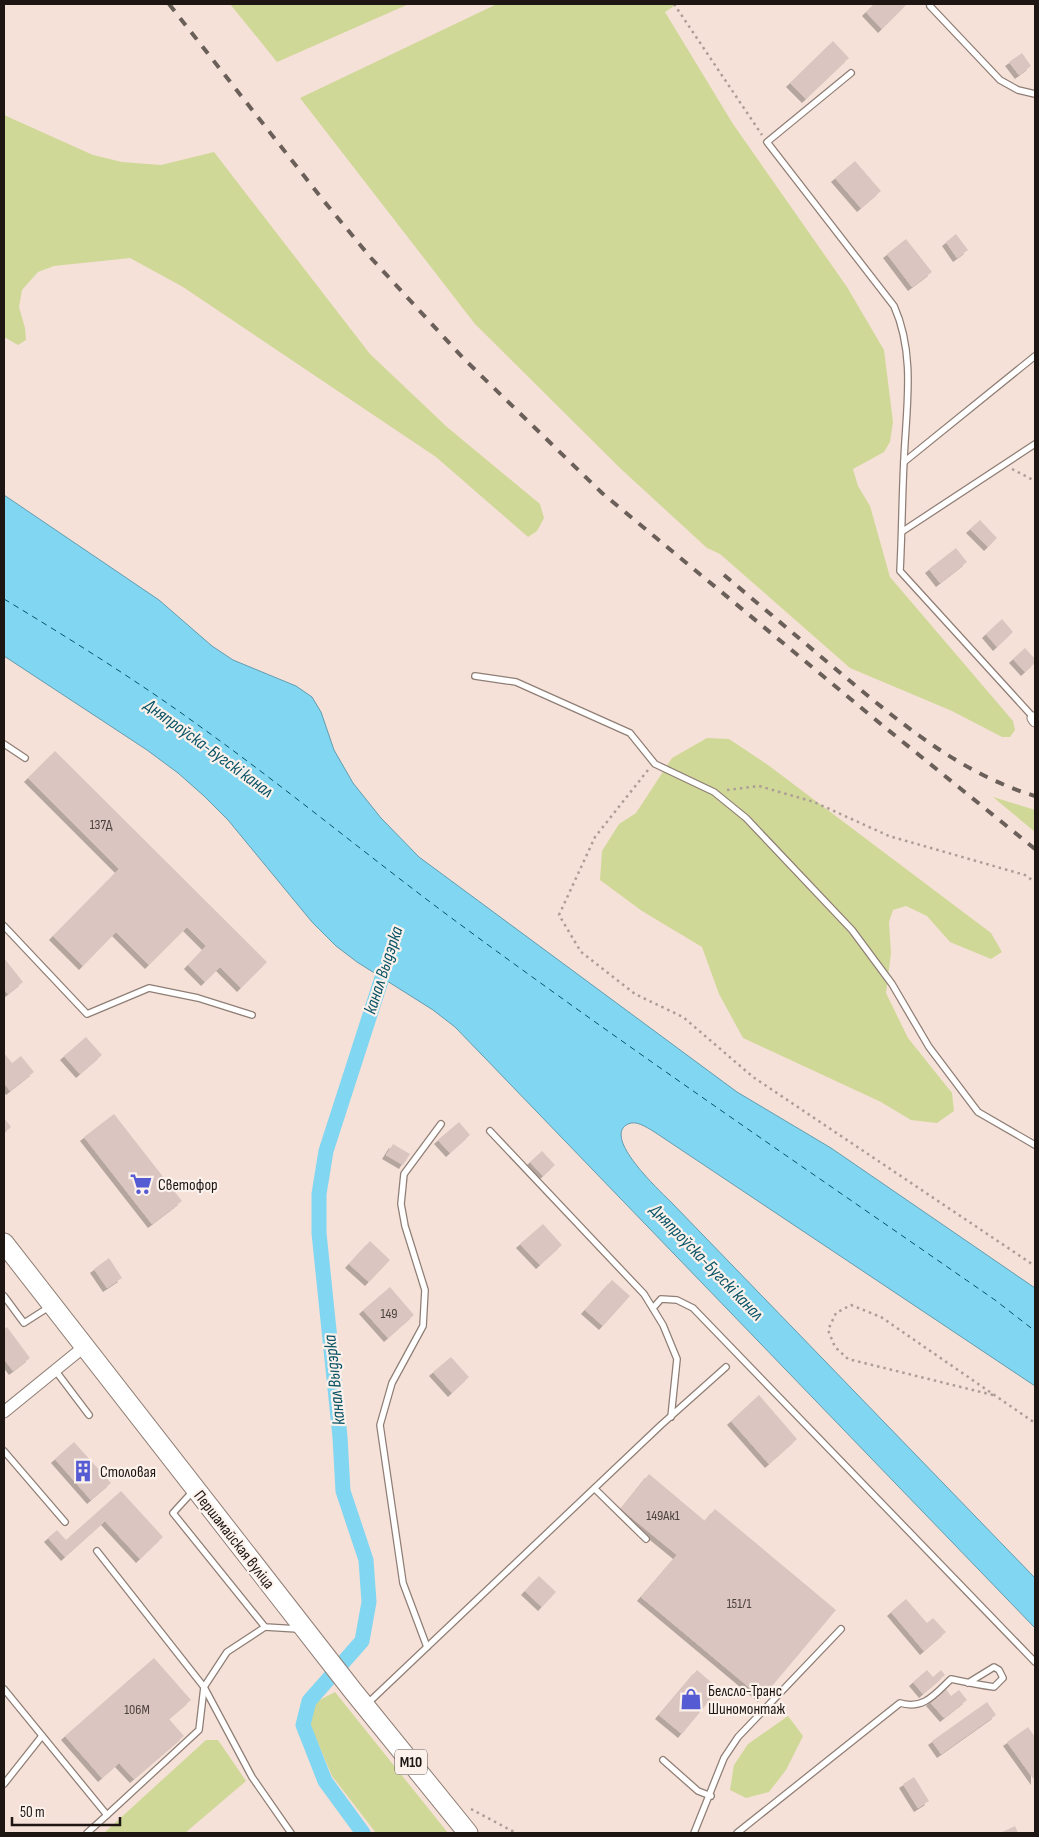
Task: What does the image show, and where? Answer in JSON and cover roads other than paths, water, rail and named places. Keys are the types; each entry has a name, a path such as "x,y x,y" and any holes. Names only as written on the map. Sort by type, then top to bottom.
{"main road":[{"name":"Першамайская вуліца","path":"4,1243 305,1630 468,1833"}],"street":[{"path":"4,1412 85,1346"}],"lane":[{"path":"930,6 1000,80 1018,90 1035,94"},
{"path":"851,73 767,142 894,306 901,322 909,377 900,571 1034,718"},
{"path":"904,462 1035,356"},
{"path":"903,531 1035,444"},
{"path":"475,676 516,682 630,733 655,764 714,792 746,818 852,930 892,984 928,1047 978,1112 1035,1145"},
{"path":"4,744 26,758"},
{"path":"4,926 87,1014 149,988 198,998 252,1015"},
{"path":"427,1647 403,1583 380,1425 392,1383 424,1326 425,1290 416,1256 405,1226 402,1204 404,1174 441,1124"},
{"path":"490,1130 644,1294 653,1308 663,1325 677,1359 671,1417"},
{"path":"4,1296 24,1323 52,1306"},
{"path":"653,1308 661,1299 677,1300 693,1308 1035,1662"},
{"path":"359,1698 427,1647 726,1367"},
{"path":"55,1370 89,1415"},
{"path":"4,1451 65,1522"},
{"path":"195,1488 173,1513 265,1627"},
{"path":"595,1489 646,1539"},
{"path":"97,1551 204,1687 252,1777 291,1833"},
{"path":"87,1833 199,1730 204,1687 227,1652 265,1627 305,1630"},
{"path":"694,1833 711,1796 724,1758 738,1737 840,1629"},
{"path":"737,1833 900,1703 911,1706 926,1702 951,1679 994,1687 1003,1678 999,1670 994,1667 968,1682"},
{"path":"4,1689 107,1815"},
{"path":"4,1784 42,1736"},
{"path":"663,1760 698,1790 711,1796"}],"water":[{"name":"Дняпроўска-Бугскі канал","path":"4,495 159,600 212,646 233,660 296,686 312,697 321,712 334,750 353,783 381,818 419,857 737,1092 831,1148 1035,1288 1035,1386 653,1131 641,1124 631,1123 622,1131 622,1140 627,1152 646,1177 1035,1578 1035,1628 455,1027 433,1010 357,962 336,946 312,922 228,820 178,773 147,750 4,656"}],"waterway":[{"name":"канал Выдэрка","path":"363,1833 325,1781 303,1725 309,1701 362,1641 369,1602 366,1560 343,1491 340,1437 319,1233 319,1194 326,1151 388,959"}],"railway":[{"path":"169,4 371,258 464,359 602,493 1035,849"},
{"path":"724,575 861,690 931,744 981,774 1035,796"}],"place":[{"name":"Светофор","path":"141,1184"},
{"name":"Столовая","path":"83,1471"},
{"name":"Белсло-Транс Шиномонтаж","path":"691,1699"}]}
